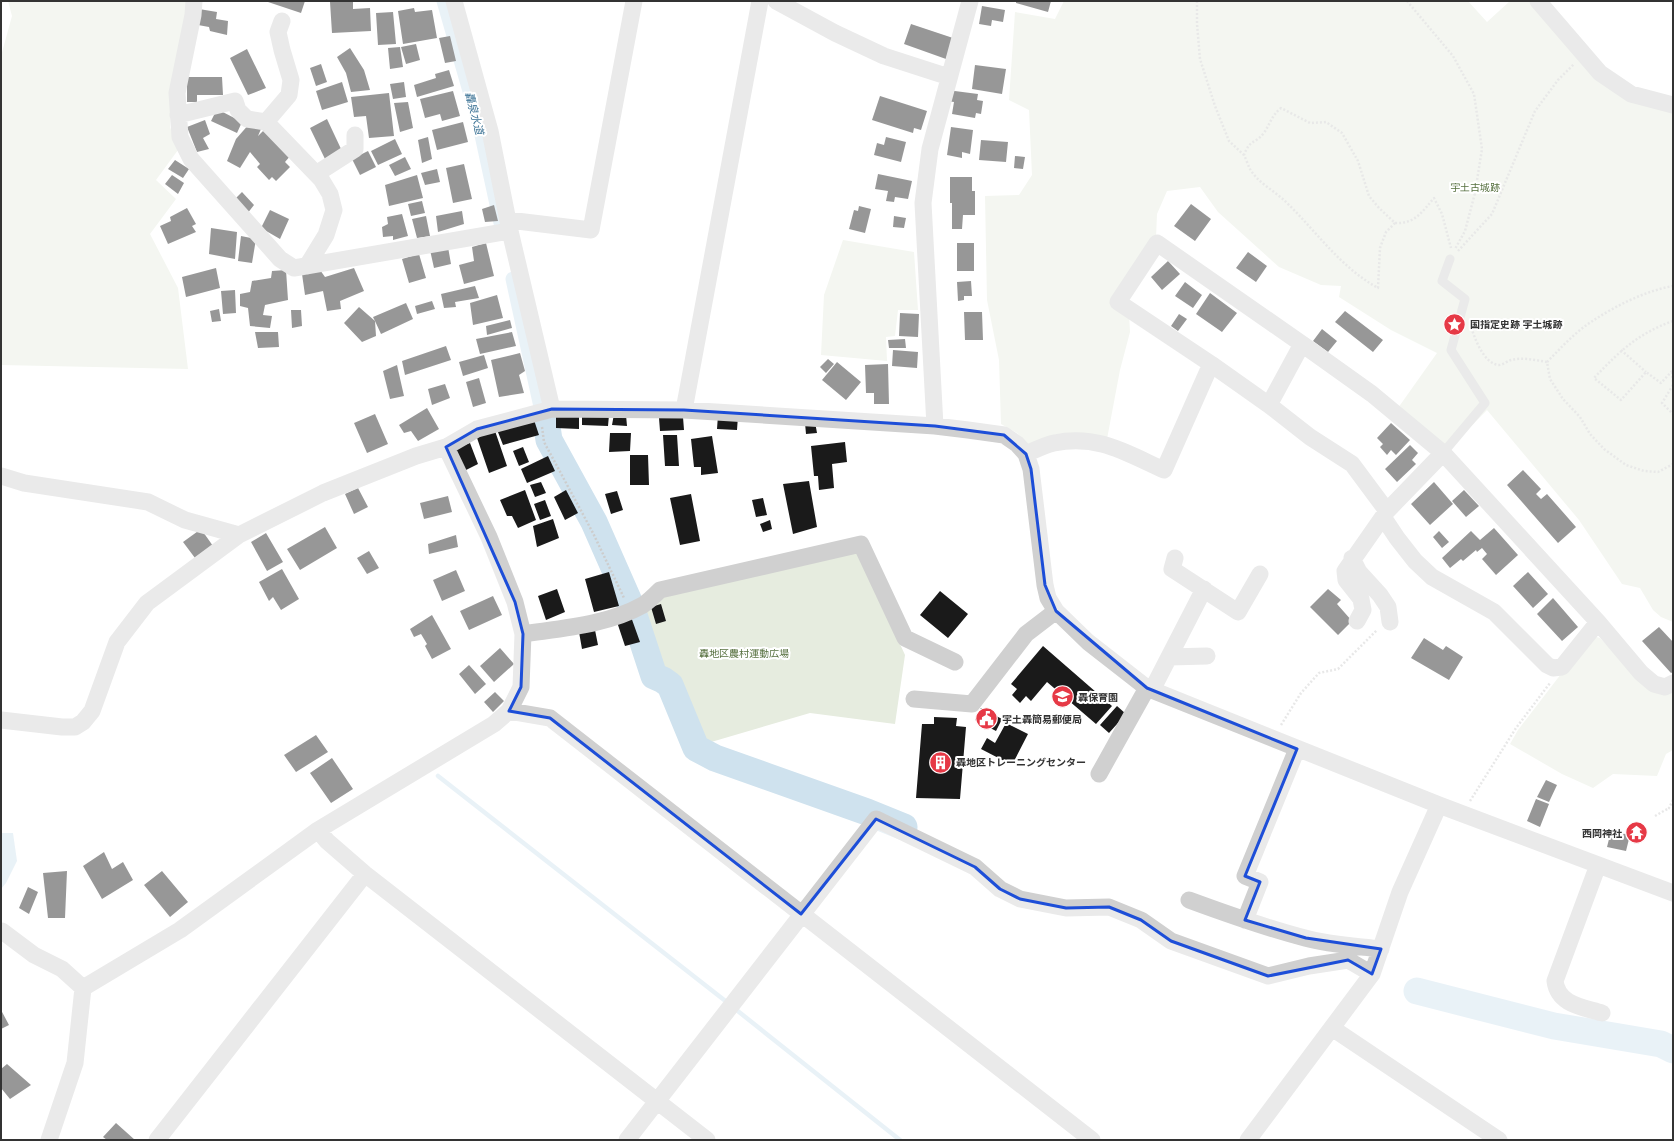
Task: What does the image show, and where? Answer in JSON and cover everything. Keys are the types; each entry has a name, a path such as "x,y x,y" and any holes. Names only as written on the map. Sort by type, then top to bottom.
{"street":[{"path":"194,1 193,15 177,92 180,137 191,159 280,259 294,268 509,225 591,230 634,1"},
{"path":"454,1 490,131 546,411"},
{"path":"684,410 760,1"},
{"path":"776,1 835,33 884,56 949,77"},
{"path":"935,426 922,203 930,149 970,1"},
{"path":"1538,1 1600,73 1631,94 1673,105"},
{"path":"266,122 289,96 291,80 278,32 282,21"},
{"path":"178,115 235,101 238,110 247,119 266,122 316,174 330,194 334,210 326,235 307,266"},
{"path":"316,174 355,150 355,135"},
{"path":"1598,622 1562,667 1553,668 1547,665 1494,612 1432,577 1406,550 1385,514 1352,464 1310,437 1269,405 1211,364 1118,302 1157,243 1372,394 1443,453 1598,622 1641,673 1654,684 1665,687 1673,683"},
{"path":"1269,405 1302,344"},
{"path":"1026,454 1052,443 1077,439 1105,443 1164,470 1211,364"},
{"path":"1,720 62,727 74,727 83,722 92,711 117,642 147,603 239,535 322,493 416,456 446,447 477,429 546,411 684,410 935,426 1004,435 1017,444 1026,454 1031,469 1045,585 1048,598 1056,611 1088,642 1150,689 1439,805 1673,893"},
{"path":"83,988 180,930 318,830 494,724 509,711 520,687 523,634 515,602 489,537 446,447"},
{"path":"1357,621 1363,610 1361,599 1346,580 1345,571 1352,558 1385,514 1443,453"},
{"path":"1,476 24,483 148,502 185,520 239,535"},
{"path":"523,634 589,624 630,611 645,604 660,590 861,544 905,638 955,662"},
{"path":"1175,558 1172,569 1238,612 1260,574"},
{"path":"1352,558 1359,572 1380,595 1389,615"},
{"path":"1099,774 1169,657 1204,589"},
{"path":"914,699 972,704 1026,634 1056,611"},
{"path":"1169,657 1207,656"},
{"path":"509,711 550,718 1092,1140"},
{"path":"1245,920 1260,882 1245,876 1297,749"},
{"path":"1248,1140 1372,974 1400,892 1439,805"},
{"path":"627,1140 876,819 975,867 1000,889 1020,899 1066,908 1109,907 1141,920 1171,941 1268,976 1308,966 1348,960 1372,974"},
{"path":"318,830 327,841 365,874 708,1140"},
{"path":"1598,865 1555,981 1556,990 1564,999 1574,1004 1602,1013"},
{"path":"157,1140 365,874"},
{"path":"1189,900 1245,920 1306,938 1329,943 1381,949"},
{"path":"2,931 34,954 62,970 83,988"},
{"path":"49,1140 75,1063 83,988"},
{"path":"1332,1028 1499,1140"}],"lane":[{"path":"1443,453 1485,403 1451,350 1465,299 1442,281 1450,259"}],"path":[{"path":"1197,1 1200,59 1215,106 1229,141 1244,155 1250,170 1267,187 1286,201 1346,265 1362,279 1378,288 1380,248 1386,232 1395,223"},
{"path":"1407,1 1453,56 1474,94 1482,149 1475,193 1465,231 1450,259"},
{"path":"1450,259 1492,214 1535,111 1558,80 1584,54"},
{"path":"1244,155 1248,145 1262,136 1274,114 1281,108 1310,123 1326,122 1342,133 1358,161 1369,196 1395,223 1406,224 1420,214 1434,198 1442,214 1449,236 1451,250 1450,259"},
{"path":"1547,362 1590,322 1621,305 1658,289 1673,286"},
{"path":"1465,299 1475,340 1483,353 1493,363 1501,365 1511,360 1526,359 1547,362"},
{"path":"1646,372 1620,400 1594,378 1621,350 1639,336 1673,321"},
{"path":"1621,350 1661,383 1672,371"},
{"path":"1547,362 1550,379 1563,399 1580,417 1590,434 1604,449 1626,465 1644,472 1658,472 1673,464"},
{"path":"1672,371 1673,383 1662,403 1673,414"},
{"path":"546,411 544,442 593,533 630,611"},
{"path":"1273,739 1287,714 1319,673 1338,669 1376,632 1389,615"},
{"path":"1463,814 1516,728 1562,667"},
{"path":"1655,816 1670,808 1673,800"}],"highlighted area":[{"path":"552,409 684,410 935,426 1004,435 1026,454 1031,469 1045,585 1056,611 1147,688 1297,749 1245,876 1260,882 1245,920 1306,938 1381,949 1372,974 1348,960 1268,976 1171,941 1141,920 1109,907 1066,908 1020,899 1000,889 975,867 876,819 801,914 550,718 509,711 521,687 523,634 515,602 446,447 477,429"}],"green space":[{"path":"8,1 190,1 172,85 170,127 178,150 156,180 176,199 150,234 178,288 188,369 1,365 1,56 12,16"},
{"name":"宇土古城跡","path":"1064,1 1468,1 1487,22 1510,1 1532,1 1602,80 1673,110 1673,622 1661,617 1653,610 1640,588 1622,584 1579,520 1487,410 1447,451 1398,408 1437,353 1391,330 1339,297 1341,286 1321,285 1279,267 1218,212 1200,187 1167,191 1157,214 1156,238 1113,302 1129,313 1130,332 1120,370 1107,439 1082,433 1056,434 1029,447 1017,433 1001,424 999,360 987,300 985,196 1019,195 1032,175 1029,110 1009,100 1015,12 1055,19"},
{"path":"843,240 914,252 918,310 898,310 895,336 886,337 887,361 821,355 824,295"},
{"name":"轟地区農村運動広場","path":"857,550 905,655 895,724 810,713 701,745 669,673 659,675 638,611 660,594"},
{"path":"1593,636 1600,638 1640,680 1673,688 1673,750 1666,754 1657,776 1613,774 1593,788 1562,774 1510,744 1518,730 1587,640"}],"water":[{"path":"1,833 13,833 17,861 6,883 1,889"}],"building":[{"path":"265,1 305,1 301,13"},
{"path":"353,1 353,9 370,8 371,31 332,33 330,2"},
{"path":"1016,1 1051,1 1048,12 1016,3"},
{"path":"982,6 1005,10 1003,22 992,20 991,26 979,24"},
{"path":"414,8 415,12 432,10 437,38 403,44 398,11"},
{"path":"199,9 217,12 216,19 228,21 227,35 210,31 209,27 198,25"},
{"path":"393,12 396,44 378,45 376,13"},
{"path":"911,24 953,38 946,59 904,44"},
{"path":"450,36 456,61 445,63 439,38"},
{"path":"416,44 420,60 406,64 401,47"},
{"path":"400,47 403,67 390,69 388,48"},
{"path":"350,48 364,70 370,90 351,92 346,73 337,57"},
{"path":"247,49 266,88 248,95 230,58"},
{"path":"321,64 327,82 316,86 310,68"},
{"path":"975,65 1006,69 1002,94 972,89"},
{"path":"449,70 454,86 417,97 414,85 436,78 435,74"},
{"path":"187,77 222,77 223,95 197,95 197,102 187,102"},
{"path":"342,82 348,102 322,110 316,91"},
{"path":"404,82 406,97 393,99 390,84"},
{"path":"947,90 978,94 977,100 983,101 981,114 976,113 975,118 952,114 954,102 946,101"},
{"path":"453,91 460,116 442,121 440,114 425,118 420,99"},
{"path":"389,93 394,136 369,138 366,116 354,117 351,97"},
{"path":"880,96 927,111 921,130 914,128 913,133 872,120"},
{"path":"408,102 413,128 400,132 394,103"},
{"path":"217,109 242,122 237,133 211,121"},
{"path":"327,119 342,151 325,159 310,128"},
{"path":"205,120 210,134 203,138 209,149 197,152 187,127"},
{"path":"463,122 468,142 437,150 432,130"},
{"path":"250,123 261,129 258,136 265,129 291,155 285,162 290,167 276,181 272,177 269,180 257,167 260,164 250,152 240,168 227,161 236,139"},
{"path":"951,127 973,130 970,154 962,152 962,158 947,155"},
{"path":"428,137 432,159 422,163 418,140"},
{"path":"886,137 906,142 901,162 874,155 877,143 884,145"},
{"path":"395,139 402,154 378,165 371,151"},
{"path":"981,140 1008,142 1006,162 979,160"},
{"path":"368,151 376,167 360,175 352,159"},
{"path":"1015,156 1025,157 1023,169 1014,168"},
{"path":"405,157 411,169 395,176 389,165"},
{"path":"175,160 189,169 183,178 168,169"},
{"path":"464,164 472,199 453,203 446,168"},
{"path":"437,169 440,182 425,185 421,173"},
{"path":"878,174 912,181 908,199 895,197 894,202 886,201 888,191 875,189"},
{"path":"172,175 184,183 178,194 165,184"},
{"path":"417,175 423,198 389,206 385,185"},
{"path":"950,177 972,177 972,191 975,191 975,215 963,215 962,229 952,229"},
{"path":"242,192 254,205 247,214 234,200"},
{"path":"422,201 425,213 411,216 408,204"},
{"path":"1191,204 1211,219 1195,241 1174,226"},
{"path":"494,205 498,221 485,222 482,209"},
{"path":"859,206 871,209 865,233 849,229 854,210 858,211"},
{"path":"187,208 196,224 192,226 196,232 168,244 160,226 171,221 170,217"},
{"path":"270,210 289,219 280,239 261,228"},
{"path":"462,211 464,224 438,232 436,216"},
{"path":"402,214 408,236 393,240 393,236 383,237 382,227 388,224 387,217"},
{"path":"426,216 430,236 417,238 412,219"},
{"path":"894,216 906,218 904,228 893,227"},
{"path":"211,228 237,232 235,259 209,254"},
{"path":"241,236 256,239 252,263 238,261"},
{"path":"486,243 494,276 464,284 459,265 474,261 472,247"},
{"path":"957,243 974,243 974,271 957,271"},
{"path":"448,247 451,264 434,268 430,250"},
{"path":"1248,252 1267,266 1256,282 1236,268"},
{"path":"419,254 426,278 409,283 402,259"},
{"path":"1168,261 1180,274 1162,290 1151,277"},
{"path":"216,268 220,288 186,297 182,277"},
{"path":"354,268 364,291 340,301 341,309 327,311 323,291 305,295 302,274 320,270 325,277"},
{"path":"286,270 288,300 265,305 263,315 272,316 270,328 250,326 248,308 240,306 240,294 250,292 252,281 271,278 272,271"},
{"path":"971,281 972,296 964,296 964,300 958,301 957,282"},
{"path":"1185,282 1202,295 1193,308 1175,296"},
{"path":"475,286 479,298 455,302 456,307 444,308 441,294"},
{"path":"235,290 236,313 223,314 221,291"},
{"path":"1210,293 1237,313 1222,332 1196,314"},
{"path":"497,295 503,318 473,325 470,303"},
{"path":"432,301 435,309 417,314 415,306"},
{"path":"406,303 413,319 381,334 373,317"},
{"path":"359,307 375,321 376,336 362,342 344,323"},
{"path":"219,309 221,321 212,322 210,311"},
{"path":"291,310 301,310 302,326 292,328"},
{"path":"1345,311 1383,340 1373,352 1335,322"},
{"path":"964,312 982,312 983,340 965,340"},
{"path":"900,313 919,314 918,337 899,336"},
{"path":"1179,314 1187,319 1178,331 1171,326"},
{"path":"510,320 512,328 487,335 486,326"},
{"path":"1322,329 1337,341 1328,352 1313,341"},
{"path":"255,332 278,332 279,347 258,348"},
{"path":"512,332 516,346 480,354 476,339"},
{"path":"905,339 906,348 889,348 888,340"},
{"path":"446,346 451,360 405,375 402,361"},
{"path":"893,350 918,352 917,368 892,366"},
{"path":"520,353 525,371 519,375 524,393 499,397 491,360"},
{"path":"484,355 488,368 463,376 459,362"},
{"path":"828,359 834,364 826,373 820,367"},
{"path":"837,362 861,382 846,400 822,380"},
{"path":"888,364 889,404 874,404 874,393 866,393 865,365"},
{"path":"397,365 404,396 390,399 383,371"},
{"path":"479,378 486,403 473,407 466,382"},
{"path":"445,384 450,398 432,405 428,389"},
{"path":"427,408 439,429 418,441 411,431 404,433 399,425"},
{"path":"375,414 388,444 367,453 354,423"},
{"path":"556,414 579,415 579,429 556,428"},
{"path":"582,414 609,415 608,426 582,425"},
{"path":"614,414 626,415 627,426 612,425"},
{"path":"718,415 738,416 737,430 717,429"},
{"path":"533,417 539,435 503,445 496,427"},
{"path":"683,417 684,430 660,431 659,418"},
{"path":"815,422 817,433 806,434 805,423"},
{"path":"1391,423 1410,440 1396,455 1391,450 1387,455 1380,447 1383,444 1377,438"},
{"path":"494,428 507,466 489,473 476,435"},
{"path":"610,433 631,433 630,451 609,452"},
{"path":"663,435 677,435 679,466 665,466"},
{"path":"712,436 718,473 701,475 701,467 694,467 691,439"},
{"path":"845,442 847,462 832,464 834,488 819,490 818,476 814,476 811,446"},
{"path":"470,443 478,464 464,471 455,448"},
{"path":"1410,445 1418,453 1412,460 1416,464 1397,482 1385,469"},
{"path":"523,447 529,462 519,466 513,451"},
{"path":"630,455 648,455 649,485 630,485"},
{"path":"548,456 555,471 527,483 521,469"},
{"path":"1523,470 1541,489 1536,494 1541,499 1547,494 1576,527 1558,543 1507,485"},
{"path":"809,481 817,527 793,534 783,484"},
{"path":"541,482 546,493 535,497 530,485"},
{"path":"1434,482 1453,504 1430,525 1411,504"},
{"path":"358,488 368,507 354,514 345,494"},
{"path":"525,490 536,520 518,528 512,516 507,516 500,500"},
{"path":"566,490 578,513 565,520 554,497"},
{"path":"1464,490 1479,506 1466,517 1452,501"},
{"path":"617,491 623,510 611,514 605,494"},
{"path":"691,494 700,541 680,545 670,498"},
{"path":"448,496 452,512 424,519 420,503"},
{"path":"763,498 767,515 756,517 752,500"},
{"path":"545,500 551,516 540,520 534,504"},
{"path":"553,519 559,538 537,547 533,526"},
{"path":"770,520 772,529 763,532 760,524"},
{"path":"325,527 337,548 300,570 287,549"},
{"path":"1494,528 1518,555 1496,575 1482,559 1487,554 1482,548 1477,552 1476,550 1463,561 1461,559 1450,568 1442,558 1471,531 1480,540"},
{"path":"201,529 213,546 195,558 183,542"},
{"path":"1439,531 1449,542 1442,548 1433,537"},
{"path":"266,533 283,562 267,571 251,542"},
{"path":"456,535 458,547 429,554 428,544"},
{"path":"369,551 379,568 367,574 357,558"},
{"path":"282,569 299,599 281,610 273,597 269,601 259,582"},
{"path":"456,570 465,591 442,601 433,580"},
{"path":"609,572 619,606 594,612 585,579"},
{"path":"1528,572 1548,594 1533,608 1513,586"},
{"path":"557,589 565,612 546,620 538,596"},
{"path":"1328,589 1341,600 1337,604 1352,621 1338,635 1310,607"},
{"path":"940,591 968,614 948,638 920,615"},
{"path":"493,596 502,615 469,630 460,611"},
{"path":"1553,598 1578,627 1562,641 1537,614"},
{"path":"661,604 666,621 656,624 651,607"},
{"path":"630,614 640,642 625,646 616,619"},
{"path":"432,615 451,649 432,659 425,646 427,644 421,634 414,637 410,629"},
{"path":"1659,627 1673,642 1673,672 1671,673 1642,641"},
{"path":"595,630 598,645 582,649 579,632"},
{"path":"1424,638 1443,650 1446,646 1463,657 1449,680 1411,658"},
{"path":"1043,646 1112,706 1096,724 1047,682 1031,701 1026,696 1020,703 1012,695 1017,689 1011,684"},
{"path":"500,648 514,664 494,682 480,666"},
{"path":"469,665 486,684 475,694 459,674"},
{"path":"495,692 504,701 493,712 484,702"},
{"path":"1117,706 1126,714 1109,733 1100,725"},
{"path":"981,708 1002,719 996,731 975,720"},
{"name":"轟地区トレーニングセンター","path":"934,717 957,718 956,726 966,727 960,799 916,798 922,724 934,724"},
{"path":"1006,723 1028,734 1012,765 981,749 987,738 995,743"},
{"path":"316,735 328,752 296,772 284,755"},
{"path":"332,758 353,789 331,803 310,773"},
{"path":"1546,780 1557,785 1549,802 1537,797"},
{"path":"1536,799 1549,804 1540,827 1527,821"},
{"path":"1611,831 1630,835 1626,851 1607,847"},
{"path":"104,852 112,869 123,862 133,880 102,899 83,866"},
{"path":"67,871 65,918 48,918 43,873"},
{"path":"162,871 188,902 170,917 144,885"},
{"path":"28,887 38,892 29,914 19,908"},
{"path":"1,1010 9,1025 1,1029"},
{"path":"7,1064 31,1085 10,1099 1,1088 1,1069"},
{"path":"116,1123 135,1140 107,1140 103,1137"}],"waterway":[{"name":"轟泉水道","path":"444,1 480,126 501,223"},
{"name":"轟泉水道","path":"513,279 541,407"},
{"path":"546,420 549,440 594,522 631,606 654,676 670,685 696,748 715,758 867,812 904,827"},
{"path":"438,776 728,1003"},
{"path":"1417,991 1554,1026 1661,1044 1673,1050"},
{"path":"734,1008 900,1140"}],"place":[{"name":"国指定史跡 宇土城跡","path":"1454,324"},
{"name":"轟保育園","path":"1062,697"},
{"name":"宇土轟簡易郵便局","path":"987,719"},
{"name":"轟地区トレーニングセンター","path":"941,762"},
{"name":"西岡神社","path":"1637,833"}]}
